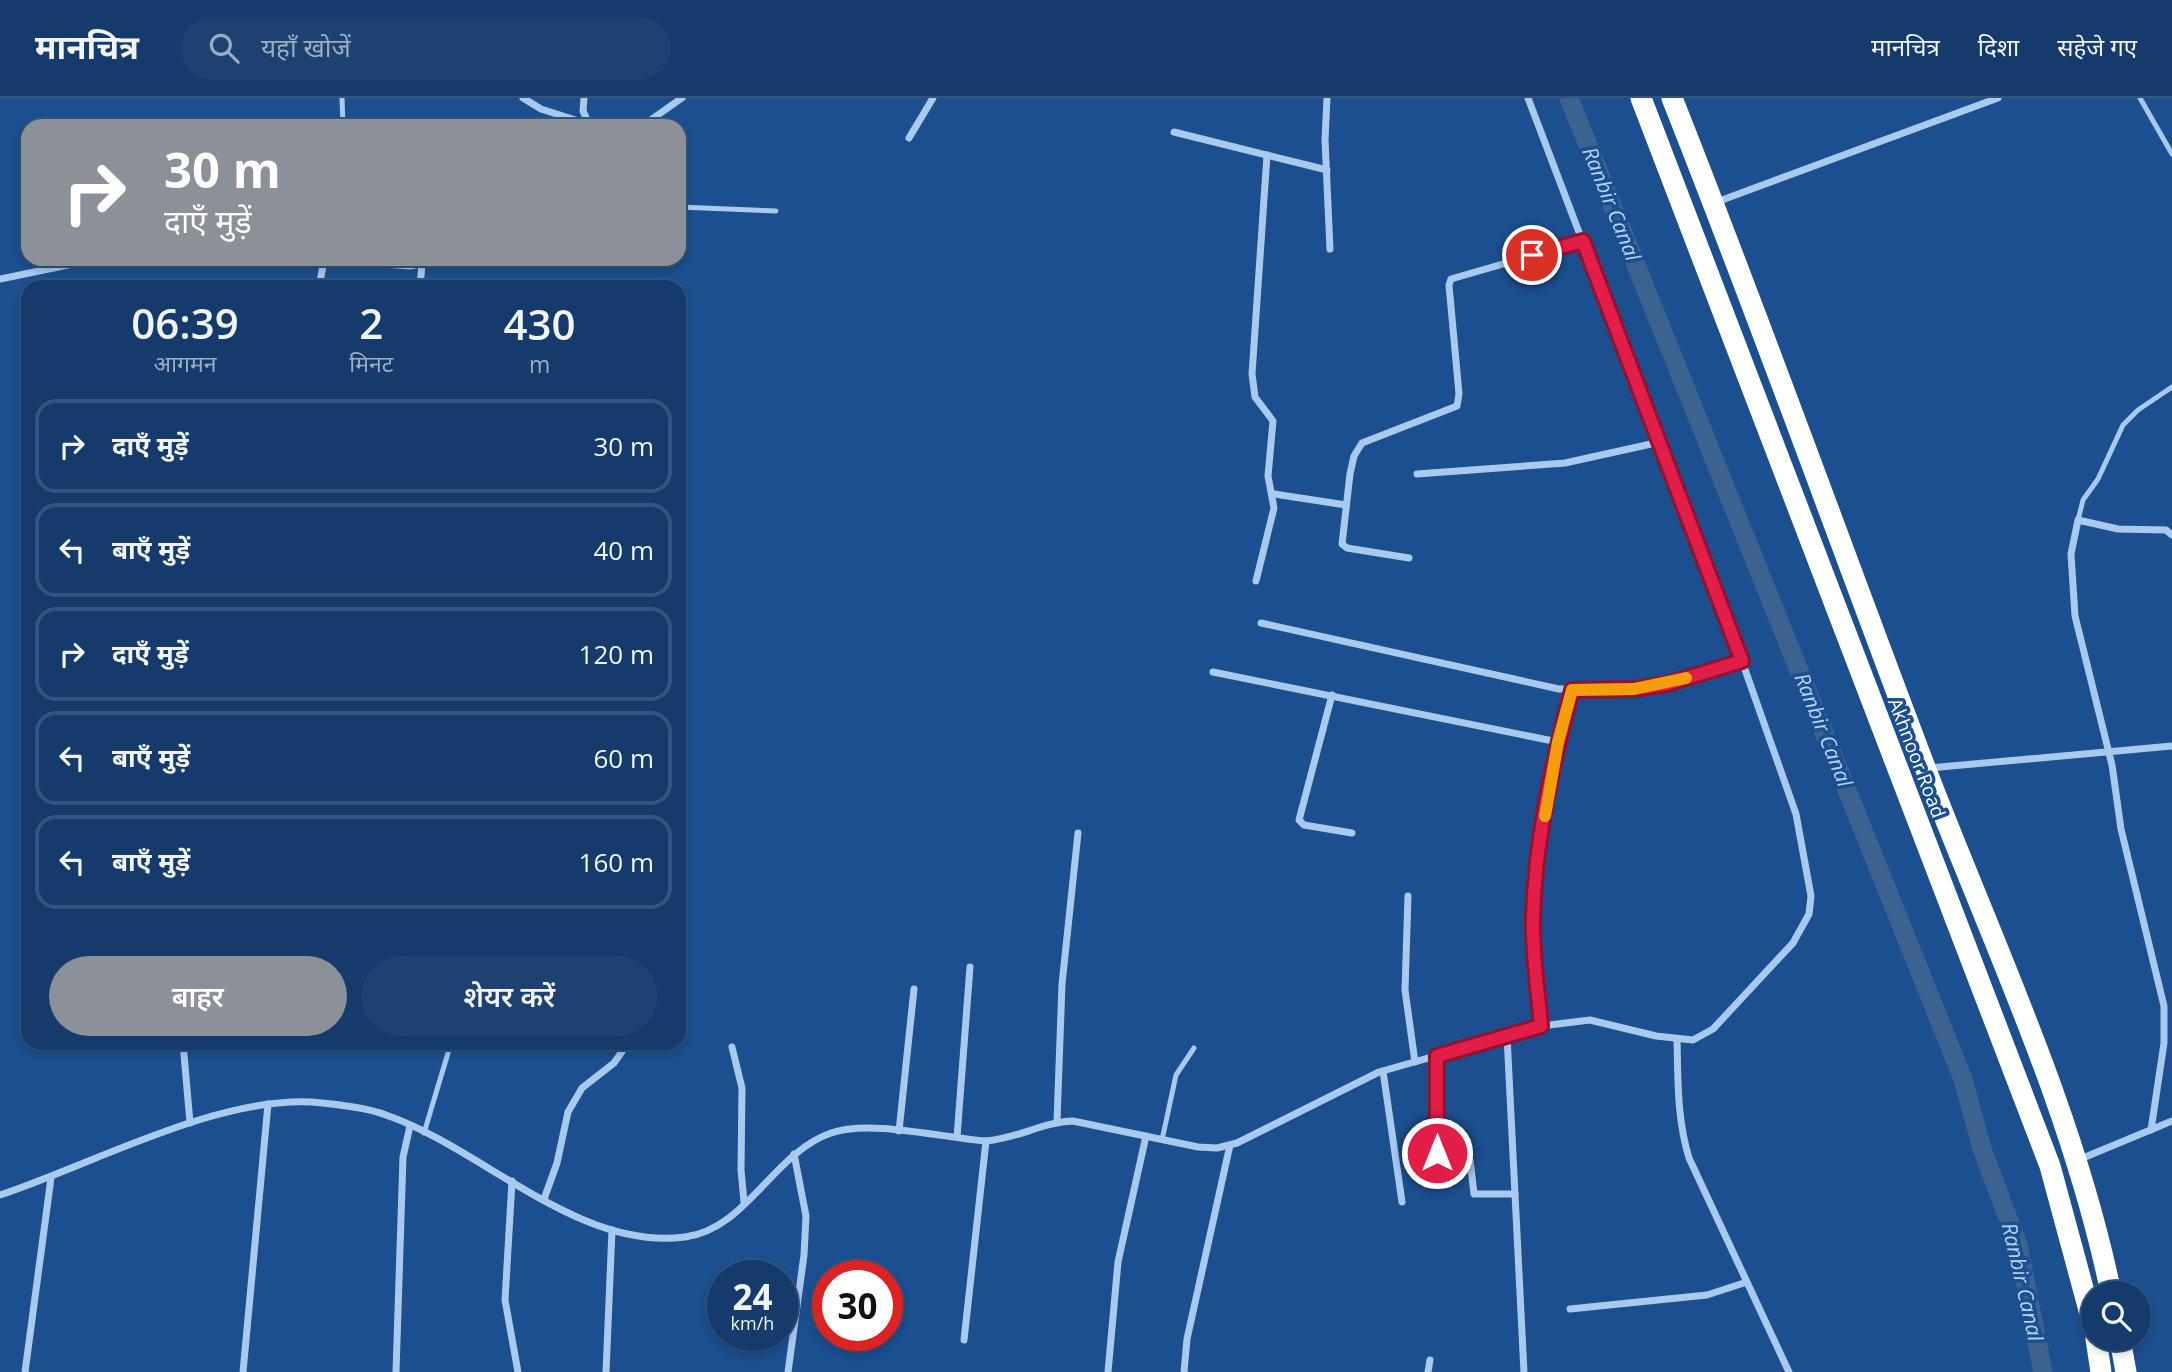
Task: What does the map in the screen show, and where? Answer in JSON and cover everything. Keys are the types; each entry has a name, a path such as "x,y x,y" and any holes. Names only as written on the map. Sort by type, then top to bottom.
{"highway":[{"name":"Akhnoor Road","path":"1641,98 2041,1140 2082,1281"},
{"path":"1672,98 1926,768 2057,1100 2078,1161 2108,1281"},
{"path":"2098,1351 2101,1372"},
{"path":"2122,1351 2126,1372"}],"street":[{"path":"523,98 541,109 572,119"},
{"path":"584,98 583,111 587,119"},
{"path":"657,119 682,98"},
{"path":"909,138 933,98"},
{"path":"1327,98 1330,249"},
{"path":"0,1195 51,1178 190,1123 268,1104 313,1102 385,1114 544,1199 612,1230 646,1237 685,1237 710,1231 793,1154 833,1132 899,1131 986,1141 999,1140 1058,1121 1073,1121 1198,1147 1230,1145 1383,1071 1541,1026 1590,1020 1693,1040 1713,1029 1793,943 1809,914 1811,896 1796,814 1742,661 1528,98"},
{"path":"1714,203 1998,98"},
{"path":"1174,132 1327,170"},
{"path":"1256,581 1274,508 1274,494 1268,476 1273,421 1255,397 1252,374 1267,155"},
{"path":"1409,558 1344,546 1341,541 1346,505 1354,456 1362,443 1378,434 1454,409 1459,402 1448,285 1451,279 1583,241"},
{"path":"0,279 63,266"},
{"path":"1417,474 1564,463 1660,442"},
{"path":"1274,494 1346,505"},
{"path":"2151,1130 2164,1043 2164,1006 2121,829 2109,754 2075,616 2071,554 2078,520 2118,529 2166,530 2172,535"},
{"path":"1261,623 1572,690 1634,689 1667,684 1742,661"},
{"path":"1213,672 1558,742"},
{"path":"1541,1026 1533,940 1536,870 1558,742 1572,690"},
{"path":"1332,695 1300,820 1304,825 1352,833"},
{"path":"1926,768 2109,754 2172,746"},
{"path":"1058,1121 1062,984 1078,833"},
{"path":"1408,897 1405,989 1415,1062"},
{"path":"957,1137 970,967"},
{"path":"899,1131 914,989"},
{"path":"1507,1036 1524,1372"},
{"path":"1677,1039 1681,1132 1689,1158 1789,1372"},
{"path":"732,1047 742,1088 741,1170 744,1202"},
{"path":"184,1050 190,1123"},
{"path":"544,1199 557,1163 568,1112 582,1088 614,1063 623,1050"},
{"path":"1437,1056 1439,1157 1470,1160 1474,1194 1515,1195"},
{"path":"1383,1071 1402,1202"},
{"path":"243,1372 268,1104"},
{"path":"2078,1161 2172,1121"},
{"path":"396,1372 403,1157 410,1126"},
{"path":"1108,1372 1118,1262 1146,1136"},
{"path":"964,1340 986,1141"},
{"path":"1184,1372 1187,1339 1230,1145"},
{"path":"788,1372 804,1255 806,1216 793,1154"},
{"path":"26,1372 51,1178"},
{"path":"512,1181 505,1300 519,1372"},
{"path":"607,1372 612,1230"},
{"path":"1570,1309 1707,1296 1747,1282"},
{"path":"1429,1372 1430,1360"}],"lane":[{"path":"342,98 343,119"},
{"path":"2140,98 2172,154"},
{"path":"686,207 776,211"},
{"path":"2078,520 2083,500 2098,479 2123,425 2138,410 2172,387"},
{"path":"1162,1140 1176,1074 1194,1048"},
{"path":"424,1133 449,1050"}],"waterway":[{"name":"Ranbir Canal","path":"1569,98 1963,1079 1982,1149 2018,1245 2043,1372"}],"slow traffic":[{"path":"1545,816 1558,742 1572,690 1634,689 1686,678"}],"route":[{"path":"1437,1153 1437,1056 1541,1026 1533,940 1536,870 1558,742 1572,690 1634,689 1667,684 1742,661 1583,241 1532,255"}]}
